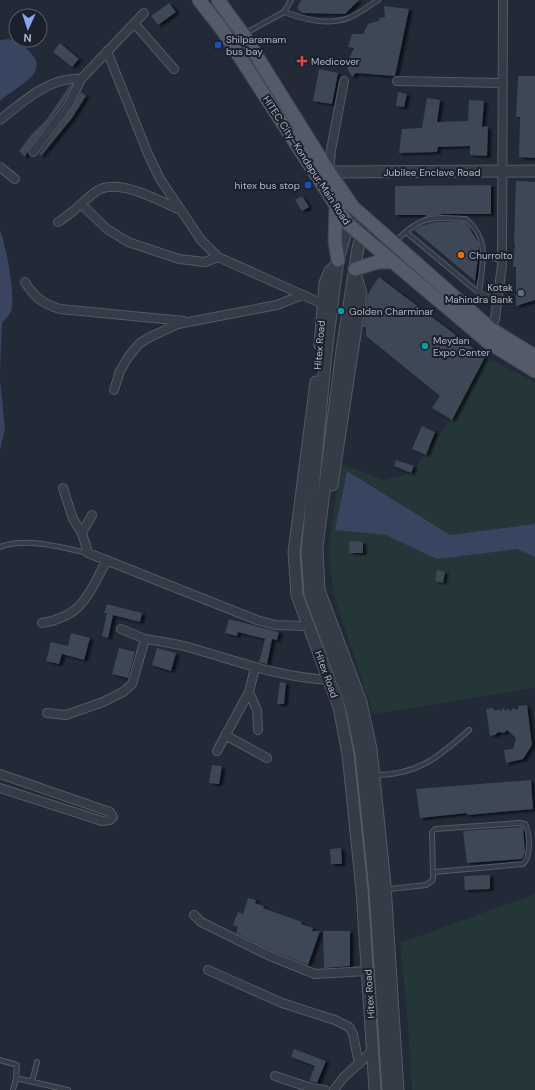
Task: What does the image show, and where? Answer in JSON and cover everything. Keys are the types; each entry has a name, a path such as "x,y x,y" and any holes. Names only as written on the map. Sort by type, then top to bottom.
{"main road":[{"name":"HITEC City–Kondapur Main Road","path":"199,0 221,28 348,224 488,342 535,370"},
{"name":"HITEC City–Kondapur Main Road","path":"218,0 243,34 329,172 353,207 491,329 535,356"},
{"path":"336,206 335,241 338,263"},
{"path":"355,270 378,262 392,262"},
{"path":"446,307 455,296"}],"street":[{"path":"491,329 498,300 502,260 503,0"},
{"path":"33,152 69,104 81,79 144,13"},
{"path":"134,23 174,69"},
{"path":"107,51 148,154 160,179 201,240 218,257 323,304"},
{"path":"0,120 22,102 57,82 67,78 81,79"},
{"path":"329,172 331,150 344,81"},
{"path":"397,82 503,83"},
{"path":"0,167 14,179"},
{"name":"Jubilee Enclave Road","path":"329,172 535,171"},
{"path":"58,222 82,205 95,192 105,187 112,186 127,188 181,210"},
{"path":"82,205 110,231 128,242 180,259 205,262 218,257"},
{"name":"Hitex Road","path":"353,207 338,263 326,354 307,552 310,594 351,706 361,754 375,890 388,1090"},
{"path":"366,217 361,235 342,350 317,548 320,590 361,702 371,749 385,885 398,1090"},
{"name":"Hitex Road","path":"338,263 330,271 325,283 319,355 294,552 297,595 339,707 351,777 362,890 375,1090"},
{"path":"355,270 361,294 322,547 326,589 364,696 373,735 379,775 390,889 406,1090"},
{"path":"25,282 37,299 46,305 60,309 186,322"},
{"path":"114,390 120,371 139,344 166,329 186,322 277,305 302,295"},
{"path":"63,488 73,520 82,533 88,553 257,620 275,625 308,626"},
{"path":"82,533 92,515"},
{"path":"42,623 66,617 83,604 107,560"},
{"path":"121,629 146,639 184,646 255,668 297,678 329,680"},
{"path":"47,713 66,715 103,702 124,692 132,684 146,639"},
{"path":"217,751 249,692 255,668"},
{"path":"249,692 257,710 258,730"},
{"path":"225,735 267,758"},
{"path":"0,774 110,812 113,817 106,821 102,821 0,788"},
{"path":"194,915 201,922 263,953 315,974 367,971"},
{"path":"208,970 282,1003 335,1020 348,1027 352,1034 359,1064"},
{"path":"334,1090 343,1078 372,1051"},
{"path":"275,1076 311,1088 325,1090"}],"lane":[{"path":"243,34 284,12 290,0"},
{"path":"284,12 304,19 336,21 349,18 378,0"},
{"path":"395,243 418,222 431,218 466,219 472,224 483,240 483,256 478,292"},
{"path":"406,232 478,292 498,300"},
{"path":"483,256 502,260"},
{"path":"0,547 12,543 44,545 88,553"},
{"path":"379,775 390,775 417,769 441,755 469,730"},
{"path":"390,889 426,885 433,880 432,832 435,828 520,823 525,824 528,830 528,857 523,864 434,872"},
{"path":"0,1060 17,1065 13,1090"},
{"path":"32,1082 37,1062"},
{"path":"16,1078 68,1090"}],"shaded area":[{"path":"485,357 535,382 535,688 373,714 335,599 328,552 340,464 384,480 411,473 458,410"},
{"path":"535,894 535,1090 412,1090 408,1025 400,943"}],"water":[{"path":"8,39 8,48 26,48 34,57 37,64 36,70 26,82 0,101 0,40"},
{"path":"0,230 11,283 12,304 11,311 2,323 0,371"},
{"path":"0,379 5,429 0,450"},
{"path":"347,471 450,535 535,524 535,557 517,549 437,559 386,535 335,530"}],"building":[{"path":"301,0 359,0 345,14 302,13 297,8"},
{"path":"169,3 176,12 158,25 151,16"},
{"path":"384,6 409,9 395,76 356,73 352,77 348,70 347,63 354,48 348,47 352,34 363,34 368,24 385,17"},
{"path":"60,43 79,59 72,67 53,52"},
{"path":"319,69 338,73 332,104 313,101"},
{"path":"518,76 535,76 535,158 519,157 520,117 516,117"},
{"path":"70,85 72,86 64,101 29,149 25,157 19,151 32,134 47,119"},
{"path":"81,92 86,96 72,118 41,156 39,154 73,107"},
{"path":"398,92 407,94 404,107 396,106"},
{"path":"427,98 440,100 437,122 468,121 469,100 484,101 482,127 488,126 487,156 470,155 470,146 438,147 437,152 399,153 402,129 422,128"},
{"path":"516,181 535,182 535,300 516,306 516,267 513,267"},
{"path":"491,185 491,214 443,214 425,217 426,215 395,215 395,186"},
{"path":"302,196 309,207 302,211 295,200"},
{"path":"435,222 464,222 469,227 478,242 479,249 475,281 414,230 421,226"},
{"name":"Meydan Expo Center","path":"379,277 485,357 452,420 432,408 440,396 366,336 366,327 363,327 367,300 369,292"},
{"path":"422,426 435,432 426,455 412,449"},
{"path":"396,460 414,466 411,473 394,466"},
{"path":"350,541 363,542 363,553 349,553"},
{"path":"437,570 445,572 443,583 435,581"},
{"path":"107,604 142,613 140,622 113,615 108,638 102,636 107,613 104,613"},
{"path":"229,619 279,632 277,640 272,639 267,664 259,662 265,639 238,632 237,636 225,633"},
{"path":"71,633 90,638 84,660 62,654 59,664 46,661 51,642 68,646"},
{"path":"119,648 135,652 128,678 112,674"},
{"path":"157,648 176,653 171,671 152,665"},
{"path":"280,682 286,683 284,704 277,704"},
{"path":"527,705 532,745 523,759 506,763 504,750 513,749 516,738 507,730 504,733 498,732 495,735 490,736 486,709 492,708 496,711 498,709 501,711 503,708 506,711 507,708 511,711 513,708 517,710 519,706"},
{"path":"212,765 222,766 219,784 209,783"},
{"path":"531,780 533,809 467,815 467,813 420,818 416,789"},
{"path":"523,827 525,852 522,859 467,863 463,831"},
{"path":"341,848 342,864 331,864 330,849"},
{"path":"490,875 490,889 465,890 464,876"},
{"path":"248,898 256,900 255,903 264,906 263,908 302,922 301,924 313,928 312,931 320,931 308,965 272,951 236,933 238,927 233,925 238,912 243,914"},
{"path":"323,931 350,931 350,966 324,968"},
{"path":"294,1049 326,1061 317,1083 309,1081 315,1066 291,1057"}],"place":[{"name":"Shilparamam bus bay","path":"218,45"},
{"name":"Medicover","path":"302,61"},
{"name":"hitex bus stop","path":"308,185"},
{"name":"Churrolto","path":"461,255"},
{"name":"Kotak Mahindra Bank","path":"521,293"},
{"name":"Golden Charminar","path":"341,311"},
{"name":"Meydan Expo Center","path":"425,346"}]}
